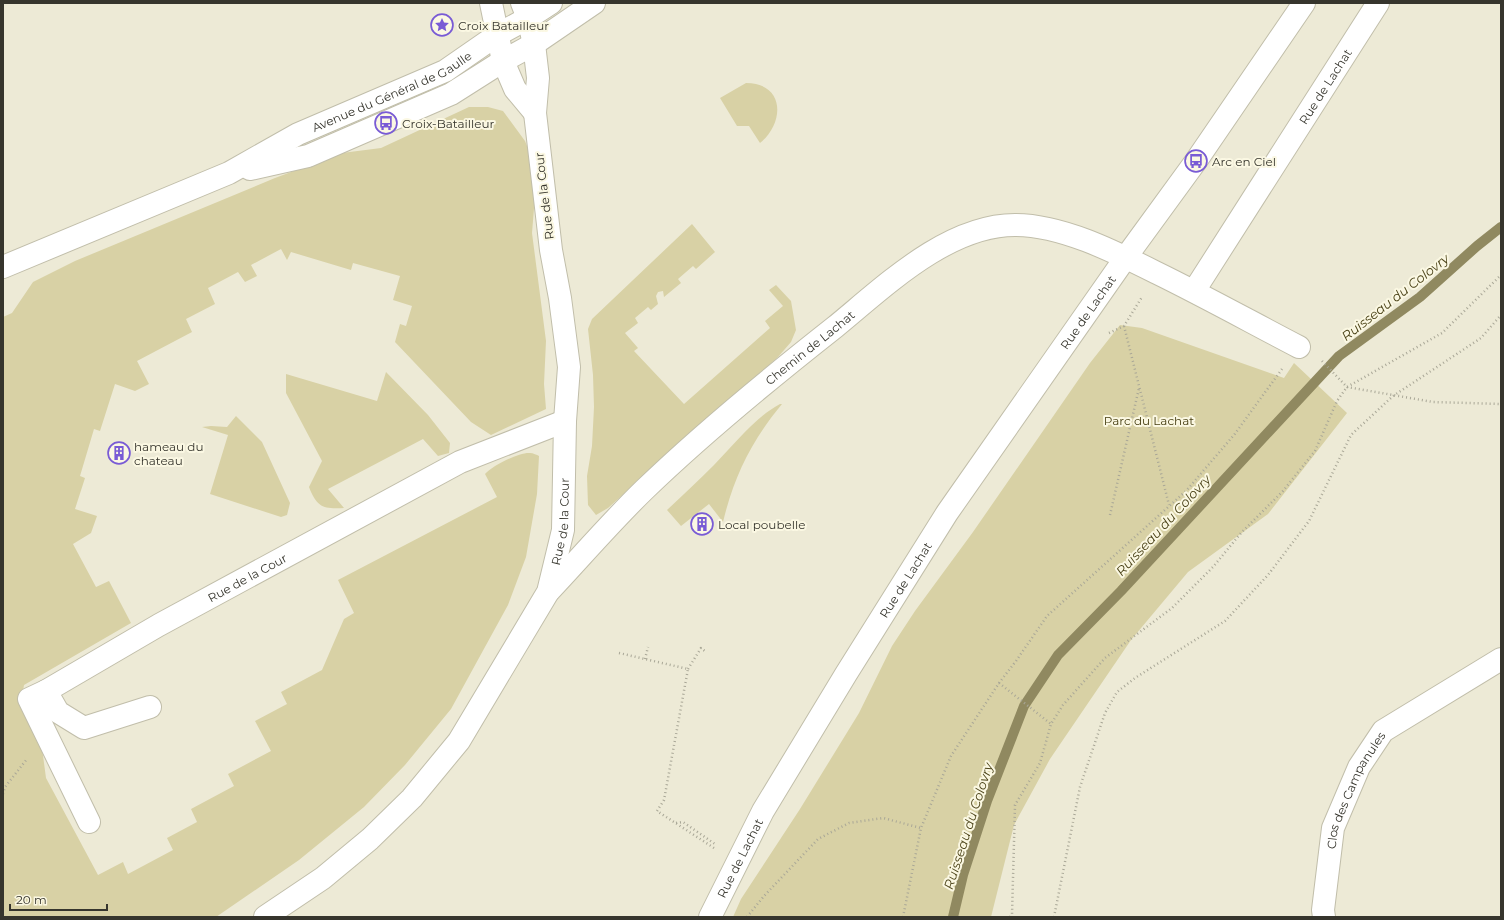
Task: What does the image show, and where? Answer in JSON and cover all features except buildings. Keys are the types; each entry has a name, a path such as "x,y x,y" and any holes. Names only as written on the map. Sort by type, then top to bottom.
{"street":[{"path":"491,3 503,61 515,89 534,113"},
{"name":"Avenue du Général de Gaulle","path":"3,267 229,173 298,134 445,71 497,35 525,11 551,3"},
{"name":"Avenue du Général de Gaulle","path":"229,173 308,156 451,94 503,61 534,44 594,3"},
{"name":"Rue de Lachat","path":"710,917 763,811 846,674 939,526 1126,257 1196,161 1304,3"},
{"name":"Rue de Lachat","path":"1194,291 1378,3"},
{"name":"Rue de la Cour","path":"265,917 322,878 370,839 412,798 459,741 548,592 563,530 565,421 569,366 560,298 551,250 534,113 538,78 534,44 525,11"},
{"name":"Chemin de Lachat","path":"548,592 644,490 761,385 911,266 950,242 983,229 1014,225 1056,230 1126,257"},
{"path":"1126,257 1194,291 1299,347"},
{"name":"Rue de la Cour","path":"48,738 29,699 46,691 159,625 460,462 565,421"},
{"name":"Clos des Campanules","path":"1324,917 1323,910 1333,828 1359,767 1383,731 1501,659"},
{"path":"46,691 58,712 84,728 150,707"},
{"path":"48,738 89,822"}],"path":[{"path":"1158,273 1124,326 1169,505"},
{"path":"1010,917 1012,914 1015,805 1040,763 1051,724 1063,705 1105,658 1172,608 1213,567 1241,534 1283,490 1315,451 1337,401 1347,387 1442,333 1501,275"},
{"path":"1054,917 1080,787 1105,713 1117,692 1135,678 1225,621 1268,575 1309,521 1351,435 1393,396 1481,338 1501,315"},
{"path":"903,917 921,828 951,756 999,683 1047,616 1186,490 1234,435 1299,347"},
{"path":"1320,360 1347,387 1433,402 1501,404"},
{"path":"1110,515 1139,388"},
{"path":"645,659 648,647"},
{"path":"706,652 701,648 688,669 664,800 657,811 712,848"},
{"path":"619,653 688,669"},
{"path":"999,683 1051,724"},
{"path":"3,794 5,787 19,768 48,738"},
{"path":"747,917 764,896 818,839 849,823 883,818 921,828"},
{"path":"676,823 683,822 715,845"}],"green space":[{"path":"746,83 759,85 768,90 774,97 777,106 777,115 774,125 768,135 760,143 749,126 737,126 720,98"},
{"path":"469,107 488,107 503,111 525,141 533,161 536,184 532,233 546,341 544,384 546,409 491,435 471,422 395,342 400,324 406,326 412,306 393,300 400,276 353,263 351,270 291,252 287,260 281,249 251,265 257,276 245,282 238,272 208,288 215,304 186,319 192,332 137,361 149,384 135,391 115,384 100,431 94,429 80,476 85,478 75,509 97,516 91,533 73,544 96,587 109,581 131,623 24,685 23,691 40,733 46,778 98,875 123,862 128,874 173,850 167,838 197,822 191,809 234,786 228,774 271,751 255,721 287,704 281,692 322,670 344,619 354,613 338,580 497,497 485,474 493,467 513,457 525,453 534,454 539,456 537,494 526,557 508,605 451,709 405,765 364,807 299,860 216,917 3,917 3,317 12,313 33,282 75,261 275,178 342,153 381,148"},
{"path":"692,224 715,252 696,269 693,266 678,279 681,283 664,297 663,291 658,292 656,296 658,304 651,310 648,307 635,318 638,323 625,333 638,348 634,351 684,404 770,328 765,321 783,306 769,290 776,285 791,301 796,330 791,342 778,357 608,508 596,515 588,505 587,476 592,446 594,407 593,375 588,329 592,319"},
{"name":"Parc du Lachat","path":"1120,325 1142,328 1284,378 1294,363 1347,413 1268,514 1188,572 1131,640 1050,759 1014,825 991,917 733,917 741,899 800,809 859,713 892,646 915,611 973,532 1090,363"},
{"path":"386,372 428,415 450,443 449,453 438,456 423,439 328,489 344,508 322,506 315,499 309,487 322,461 286,393 286,374 377,401"},
{"path":"782,404 762,431 745,459 727,505 723,522 709,504 681,526 667,510 714,465 753,424"},
{"path":"236,416 262,442 290,503 287,515 281,517 210,494 228,435 202,427 227,427"}],"waterway":[{"name":"Ruisseau du Colovry","path":"953,917 963,875 987,801 1024,706 1058,655 1121,591 1339,356 1420,297 1477,246 1501,227"}],"place":[{"name":"Croix Batailleur","path":"442,25"},
{"name":"Croix-Batailleur","path":"386,123"},
{"name":"Arc en Ciel","path":"1196,161"},
{"name":"hameau du chateau","path":"119,453"},
{"name":"Local poubelle","path":"702,524"}]}
